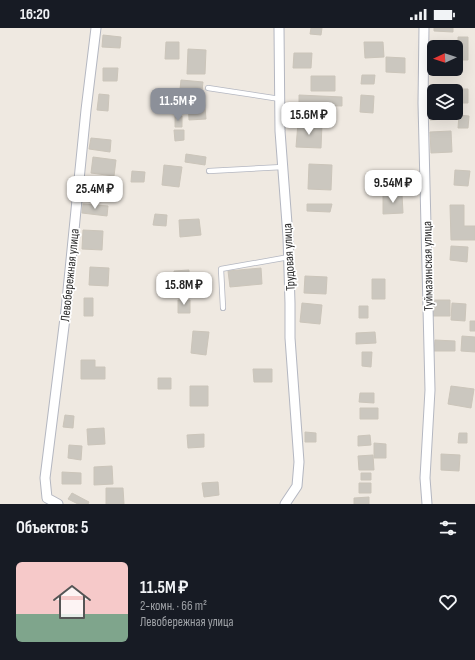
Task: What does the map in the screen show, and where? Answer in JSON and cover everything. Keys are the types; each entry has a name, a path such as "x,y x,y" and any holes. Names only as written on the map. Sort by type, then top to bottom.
{"street":[{"name":"Левобережная улица","path":"58,504 47,498 45,478 66,310 86,110 96,28"},
{"name":"Трудовая улица","path":"279,28 280,131 289,257 290,338 299,462 297,486 285,504"},
{"name":"Туймазинская улица","path":"424,28 423,103 430,390 425,478 427,504"}],"lane":[{"path":"208,88 280,100"},
{"path":"209,171 283,167"},
{"path":"223,308 221,269 289,257"}],"building":[{"path":"311,28 322,28 321,35 310,34"},
{"path":"434,28 453,28 453,32 434,31"},
{"path":"103,35 121,37 120,48 102,47"},
{"path":"458,37 468,37 468,60 463,60 463,40 458,40"},
{"path":"166,42 179,42 179,59 165,59"},
{"path":"364,42 383,42 384,57 365,58"},
{"path":"188,49 206,50 205,74 187,74"},
{"path":"294,53 312,53 311,68 293,68"},
{"path":"386,57 405,58 405,73 386,72"},
{"path":"103,68 118,68 117,81 103,81"},
{"path":"362,75 375,75 374,84 361,84"},
{"path":"311,76 335,76 335,91 311,91"},
{"path":"181,80 203,82 202,91 180,89"},
{"path":"463,89 468,89 468,103 463,103"},
{"path":"99,94 109,95 108,111 97,110"},
{"path":"204,95 206,119 189,120 188,96"},
{"path":"299,95 342,97 342,106 299,105"},
{"path":"361,95 374,96 373,113 360,112"},
{"path":"463,115 469,116 468,128 458,128 459,120 463,120"},
{"path":"175,116 182,116 182,127 175,127"},
{"path":"298,123 322,124 321,148 296,147"},
{"path":"174,130 184,130 184,140 175,141"},
{"path":"451,131 452,152 431,153 430,132"},
{"path":"91,138 111,140 110,152 89,149"},
{"path":"186,154 206,157 205,165 185,162"},
{"path":"93,157 116,160 114,176 91,173"},
{"path":"309,164 332,165 331,190 308,189"},
{"path":"164,165 182,167 179,187 162,185"},
{"path":"455,170 470,171 468,186 454,185"},
{"path":"132,171 145,172 144,182 131,182"},
{"path":"92,183 116,185 115,195 91,194"},
{"path":"402,194 403,213 383,214 383,195"},
{"path":"83,204 108,206 107,216 82,213"},
{"path":"307,204 332,204 330,212 307,211"},
{"path":"450,205 464,205 464,226 475,226 475,240 451,240"},
{"path":"155,214 167,215 166,226 153,225"},
{"path":"199,219 201,235 180,237 179,220"},
{"path":"83,230 103,231 102,250 82,249"},
{"path":"451,246 468,247 467,262 450,260"},
{"path":"90,267 109,268 108,286 89,285"},
{"path":"261,268 262,284 230,287 228,271"},
{"path":"189,270 189,290 175,290 174,271"},
{"path":"305,276 327,277 326,294 304,293"},
{"path":"372,279 385,279 385,299 372,299"},
{"path":"84,298 93,298 93,316 84,316"},
{"path":"178,300 190,300 190,313 178,313"},
{"path":"434,300 450,300 450,316 433,316"},
{"path":"302,303 322,305 320,324 300,322"},
{"path":"452,303 466,304 465,321 451,320"},
{"path":"359,306 368,306 368,318 359,318"},
{"path":"470,321 475,321 475,331 470,331"},
{"path":"193,331 209,332 206,355 191,353"},
{"path":"375,332 376,343 356,344 356,333"},
{"path":"462,336 475,337 475,352 461,351"},
{"path":"435,340 455,341 455,351 434,351"},
{"path":"362,352 372,352 371,367 362,366"},
{"path":"81,360 95,360 95,367 105,367 105,379 81,379"},
{"path":"253,369 272,369 272,382 254,382"},
{"path":"158,378 171,378 171,389 158,389"},
{"path":"190,386 208,386 208,406 190,406"},
{"path":"451,386 474,389 471,408 448,404"},
{"path":"360,393 374,393 374,403 359,402"},
{"path":"360,408 378,408 378,419 360,419"},
{"path":"65,415 74,416 73,428 63,427"},
{"path":"104,428 105,444 88,445 87,429"},
{"path":"305,432 316,433 316,442 305,442"},
{"path":"459,433 467,433 467,443 458,443"},
{"path":"204,434 204,447 188,448 187,435"},
{"path":"370,435 371,445 358,446 358,436"},
{"path":"374,443 386,444 386,458 374,458"},
{"path":"69,445 82,446 81,460 68,458"},
{"path":"441,454 460,455 459,471 441,470"},
{"path":"373,455 374,470 359,470 358,456"},
{"path":"112,466 113,484 94,485 94,467"},
{"path":"62,472 81,473 81,484 62,484"},
{"path":"361,473 371,473 371,480 361,480"},
{"path":"218,482 219,495 204,497 202,483"},
{"path":"359,483 371,483 371,493 359,493"},
{"path":"106,488 123,488 124,504 106,504"},
{"path":"72,493 89,502 88,504 78,504 68,499"},
{"path":"369,497 369,504 354,504 354,498"}]}
